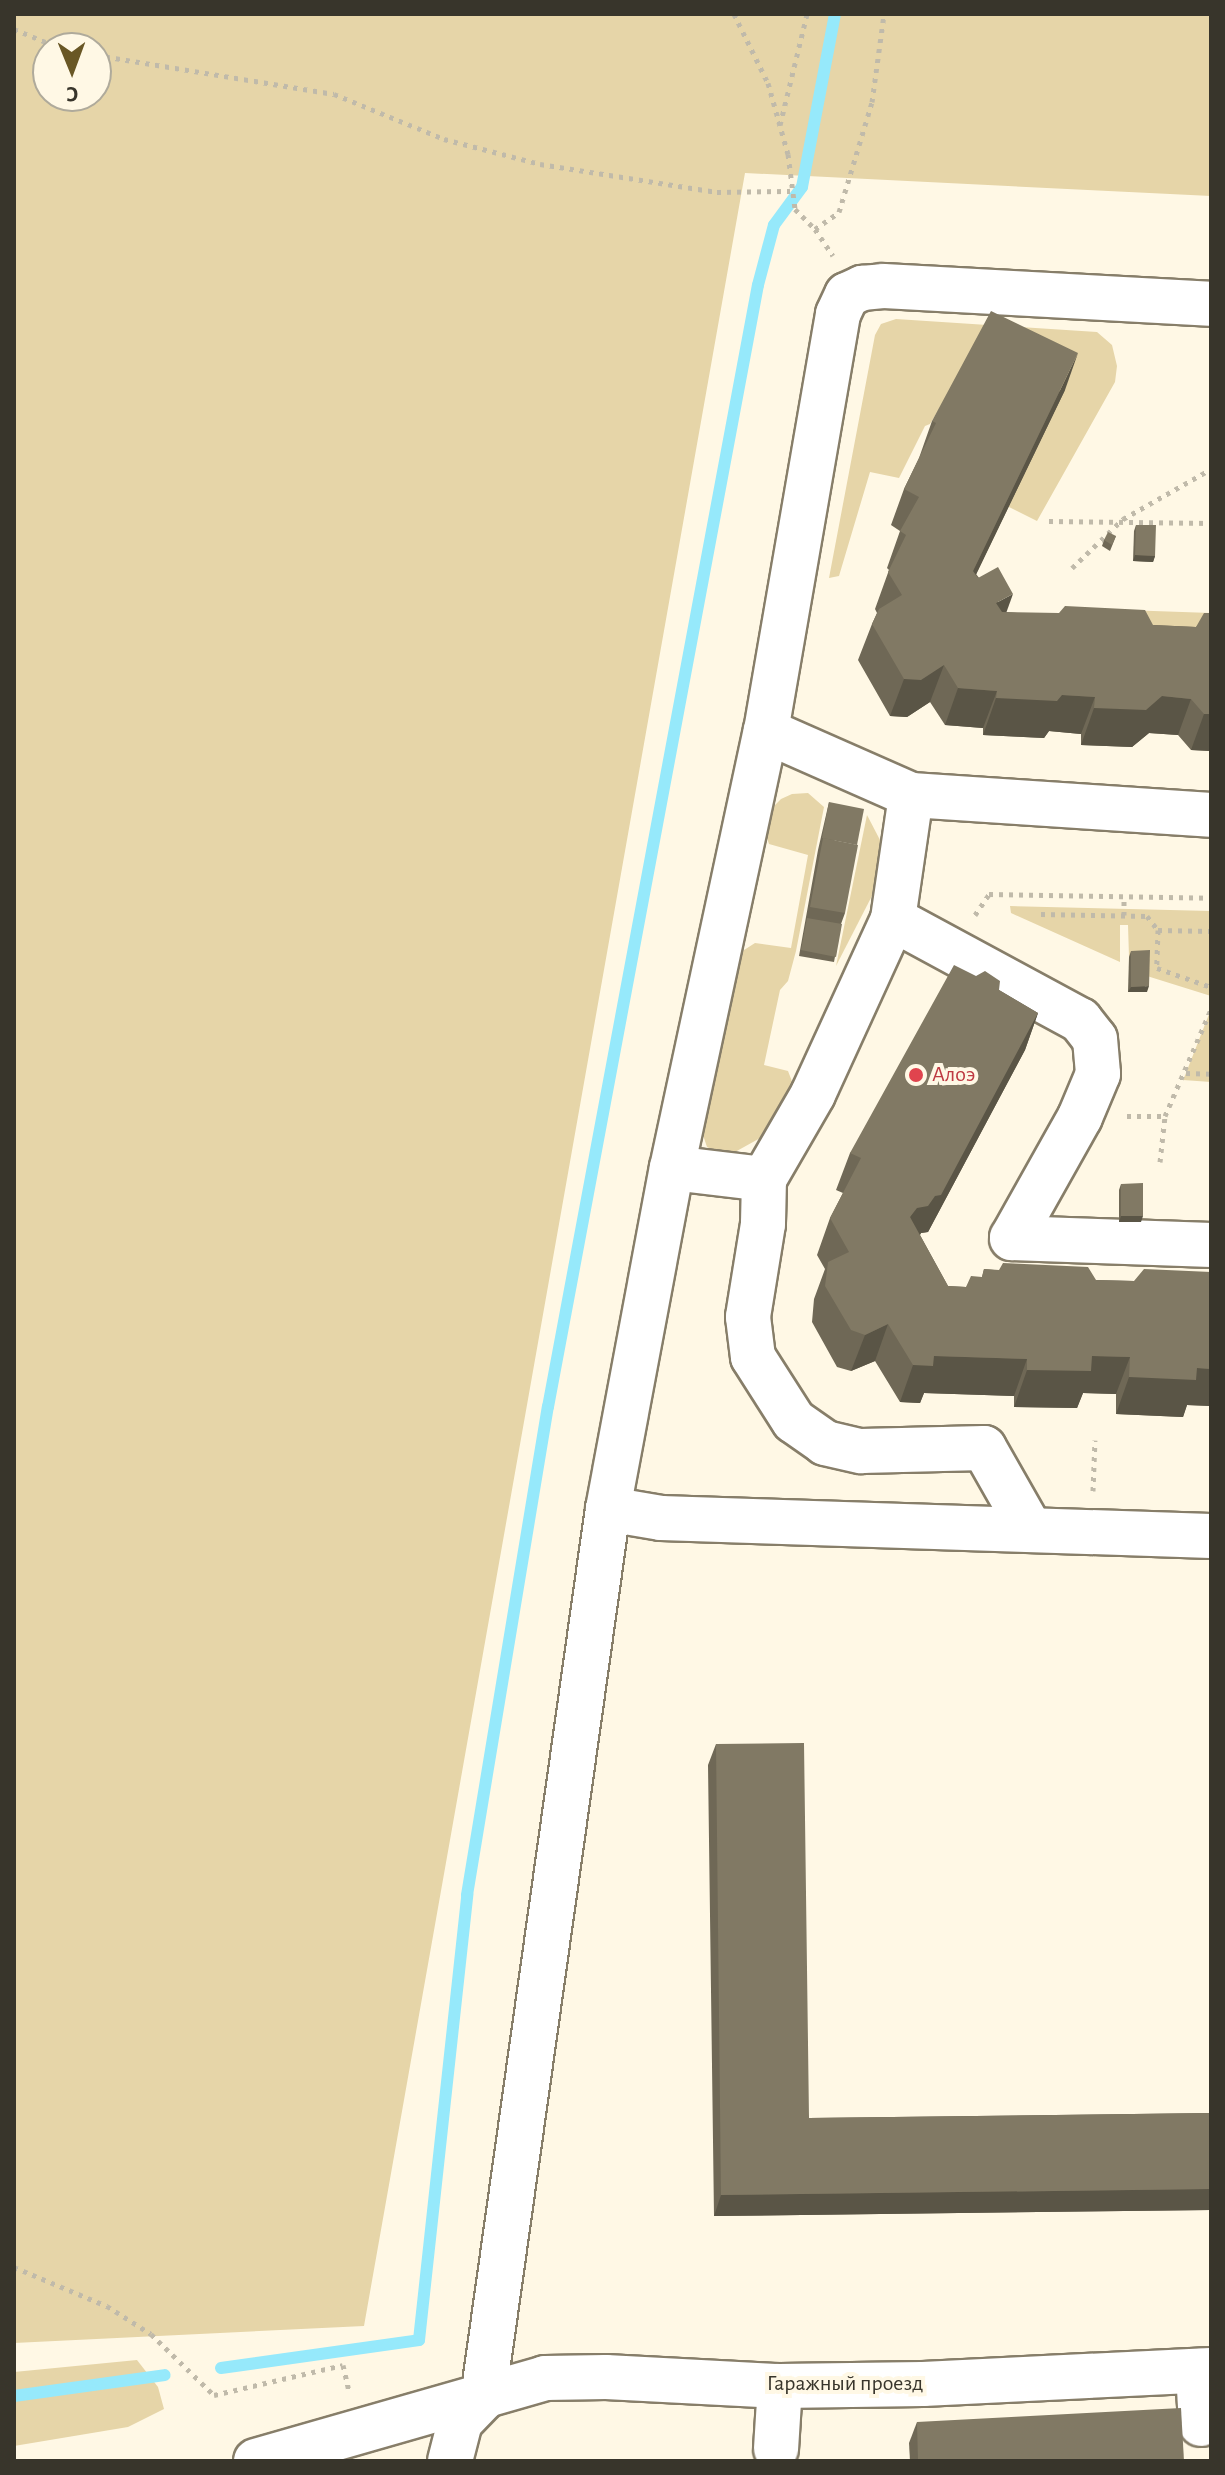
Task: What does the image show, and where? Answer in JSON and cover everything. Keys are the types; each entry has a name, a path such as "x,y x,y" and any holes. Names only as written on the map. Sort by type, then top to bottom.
{"street":[{"path":"450,2461 460,2422 483,2398 608,1509 672,1168 766,731 838,314 847,295 862,288 1211,304"},
{"path":"766,731 911,795 1211,815"},
{"path":"911,795 893,919 813,1094 764,1179 763,1224 748,1317 753,1357 794,1421 825,1443 861,1451 984,1448 1030,1529"},
{"path":"893,919 1080,1020 1095,1039 1098,1074 1080,1117 1012,1238 1211,1245"},
{"path":"672,1168 764,1179"},
{"path":"608,1509 661,1518 1211,1536"},
{"path":"1201,2424 1204,2370"},
{"name":"Гаражный проезд","path":"256,2461 545,2378 606,2377 780,2386 923,2384 1204,2370"},
{"path":"776,2449 780,2386"}],"path":[{"path":"734,14 768,83 788,154 790,191 795,209 815,229 823,246 835,260 850,266 862,288"},
{"path":"780,126 807,14"},
{"path":"815,229 839,212 872,102 884,14"},
{"path":"112,58 334,94 444,139 540,164 717,192 790,191"},
{"path":"1072,568 1123,519 1211,469"},
{"path":"1049,521 1123,519 1211,523"},
{"path":"951,951 989,894 1211,898"},
{"path":"1124,896 1124,915"},
{"path":"1041,914 1147,916 1158,930 1157,968 1211,987"},
{"path":"1158,930 1211,931"},
{"path":"1160,1162 1165,1116 1211,1009"},
{"path":"1186,1073 1211,1074"},
{"path":"1080,1117 1165,1116"},
{"path":"14,2267 107,2306 151,2334 214,2395 343,2365 348,2381"}],"shaded area":[{"path":"14,14 1211,14 1211,196 745,173 364,2326 14,2343"},
{"path":"896,319 1097,332 1112,345 1117,366 1115,382 1037,521 1007,506 978,344 930,424 925,426 899,478 870,472 839,576 829,578 875,335 881,324"},
{"path":"1096,609 1211,613 1211,643"},
{"path":"808,793 824,807 796,951 788,981 780,990 764,1065 788,1071 793,1084 762,1137 735,1152 719,1153 707,1147 703,1135 741,952 755,943 791,948 808,855 769,844 763,826 770,810 781,799 792,794"},
{"path":"867,815 880,840 882,868 876,888 836,966"},
{"path":"1010,906 1211,911 1211,996 1147,976 1148,957 1129,957 1128,925 1120,925 1120,962 1011,913"},
{"path":"1211,1009 1211,1082 1183,1080 1186,1073"},
{"path":"137,2360 158,2387 164,2409 128,2427 14,2446 14,2372"}],"building":[{"path":"991,311 1078,353 973,571 978,578 998,567 1013,594 996,603 1002,612 1059,613 1065,606 1145,610 1153,625 1196,627 1204,613 1211,613 1211,714 1204,714 1191,699 1162,696 1146,710 1094,708 1095,697 1062,695 1057,701 996,698 997,691 958,688 944,665 921,680 904,679 872,624 879,609 902,595 888,572 906,535 900,531 919,497 904,489 936,423 932,421"},
{"path":"1136,525 1156,525 1155,556 1135,555"},
{"path":"1108,532 1116,536 1112,545 1104,540"},
{"path":"829,802 864,809 857,845 822,838"},
{"path":"823,838 858,845 845,913 810,907"},
{"path":"807,918 842,924 836,957 801,950"},
{"path":"1150,950 1149,986 1131,987 1131,951"},
{"path":"954,965 976,976 985,971 1000,981 999,990 1038,1013 941,1195 935,1196 928,1206 917,1208 910,1217 948,1286 966,1287 971,1276 982,1277 984,1269 999,1270 1003,1263 1088,1267 1096,1280 1134,1281 1144,1269 1211,1272 1211,1369 1197,1368 1196,1380 1129,1377 1130,1357 1092,1356 1091,1371 1027,1370 1027,1359 934,1356 933,1366 913,1365 888,1324 865,1335 851,1330 825,1286 828,1262 849,1252 830,1218 861,1158 850,1153"},
{"path":"1143,1183 1143,1216 1121,1216 1121,1184"},
{"path":"804,1743 809,2118 1211,2113 1211,2189 721,2195 716,1744"},
{"path":"1181,2408 1184,2461 918,2461 917,2422"}],"waterway":[{"path":"221,2368 419,2340 467,1895 548,1407 758,285 774,225 802,187 835,14"},
{"path":"14,2396 165,2375"}],"place":[{"name":"Алоэ","path":"916,1075"}]}
